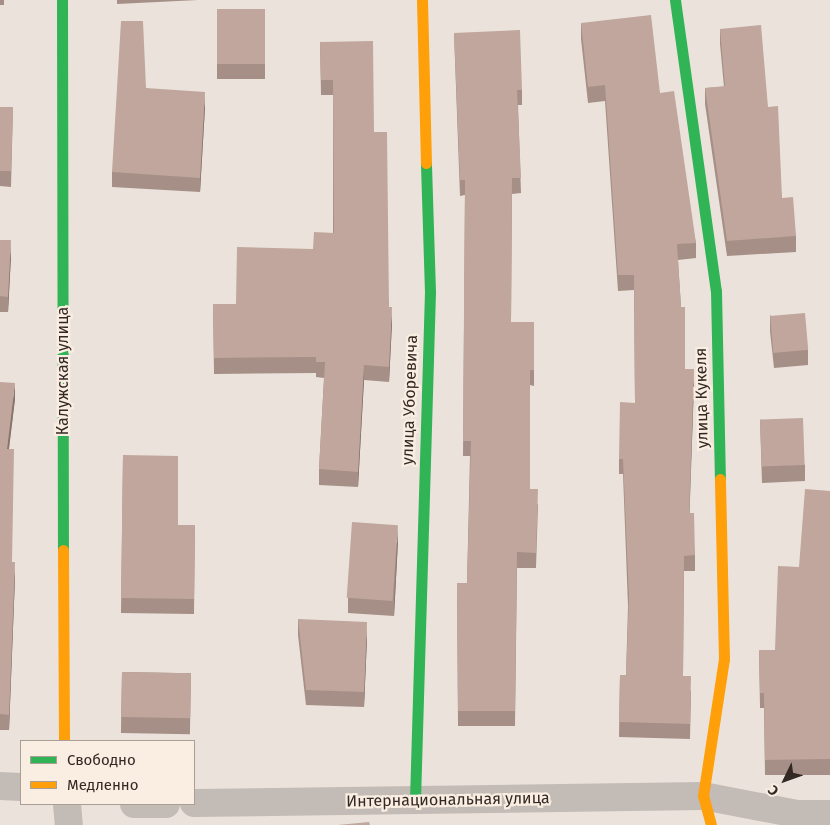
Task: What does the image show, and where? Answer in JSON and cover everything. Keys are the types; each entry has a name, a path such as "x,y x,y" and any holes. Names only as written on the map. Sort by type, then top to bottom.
{"street":[{"name":"Калужская улица","path":"62,0 64,740"},
{"name":"улица Уборевича","path":"415,800 430,292 422,0"},
{"name":"улица Кукеля","path":"674,0 716,290 724,659 703,796"},
{"path":"0,786 20,787"},
{"name":"Интернациональная улица","path":"195,803 703,796 797,814 830,814"},
{"path":"703,796 711,825"},
{"path":"67,805 69,825"}],"building":[{"path":"217,9 265,9 265,64 217,64"},
{"path":"651,15 660,93 674,91 696,243 677,244 681,307 685,307 685,369 694,369 689,513 694,513 695,555 684,556 683,676 691,676 690,724 619,722 620,675 626,675 629,597 623,459 619,459 620,402 635,403 634,275 618,275 605,85 588,87 581,23"},
{"path":"121,21 143,21 146,88 205,92 200,178 112,172"},
{"path":"761,25 768,107 778,106 782,198 793,197 796,236 727,241 705,88 725,86 720,29"},
{"path":"520,30 522,90 517,90 521,178 512,178 511,322 534,322 534,370 530,370 530,489 538,489 536,553 517,552 515,711 458,711 457,583 467,583 471,441 463,441 465,180 460,180 454,33"},
{"path":"373,41 374,132 387,132 389,307 392,307 389,367 364,365 358,472 319,469 325,362 316,362 316,357 214,358 213,304 236,304 237,247 313,249 314,232 334,233 333,80 321,80 320,42"},
{"path":"0,107 13,107 11,171 0,171"},
{"path":"0,240 11,240 8,297 0,296"},
{"path":"805,313 808,350 773,353 770,316"},
{"path":"0,382 15,383 7,449 14,449 12,562 15,562 9,715 0,714"},
{"path":"803,418 805,465 762,466 760,420"},
{"path":"123,455 178,456 178,525 195,525 194,599 121,598"},
{"path":"805,489 830,491 830,759 765,760 764,693 760,693 759,650 775,650 778,566 799,567"},
{"path":"352,522 398,525 393,601 347,598"},
{"path":"298,619 367,622 364,692 306,690"},
{"path":"122,672 191,673 190,718 121,717"},
{"path":"369,822 370,825 338,825"}],"traffic: fast":[{"path":"62,0 63,550"},
{"path":"675,0 716,291 720,479"},
{"path":"415,800 430,292 426,163"}],"traffic: slow":[{"path":"422,0 426,163"},
{"path":"711,825 703,796 724,659 720,479"},
{"path":"63,550 64,740"}]}
